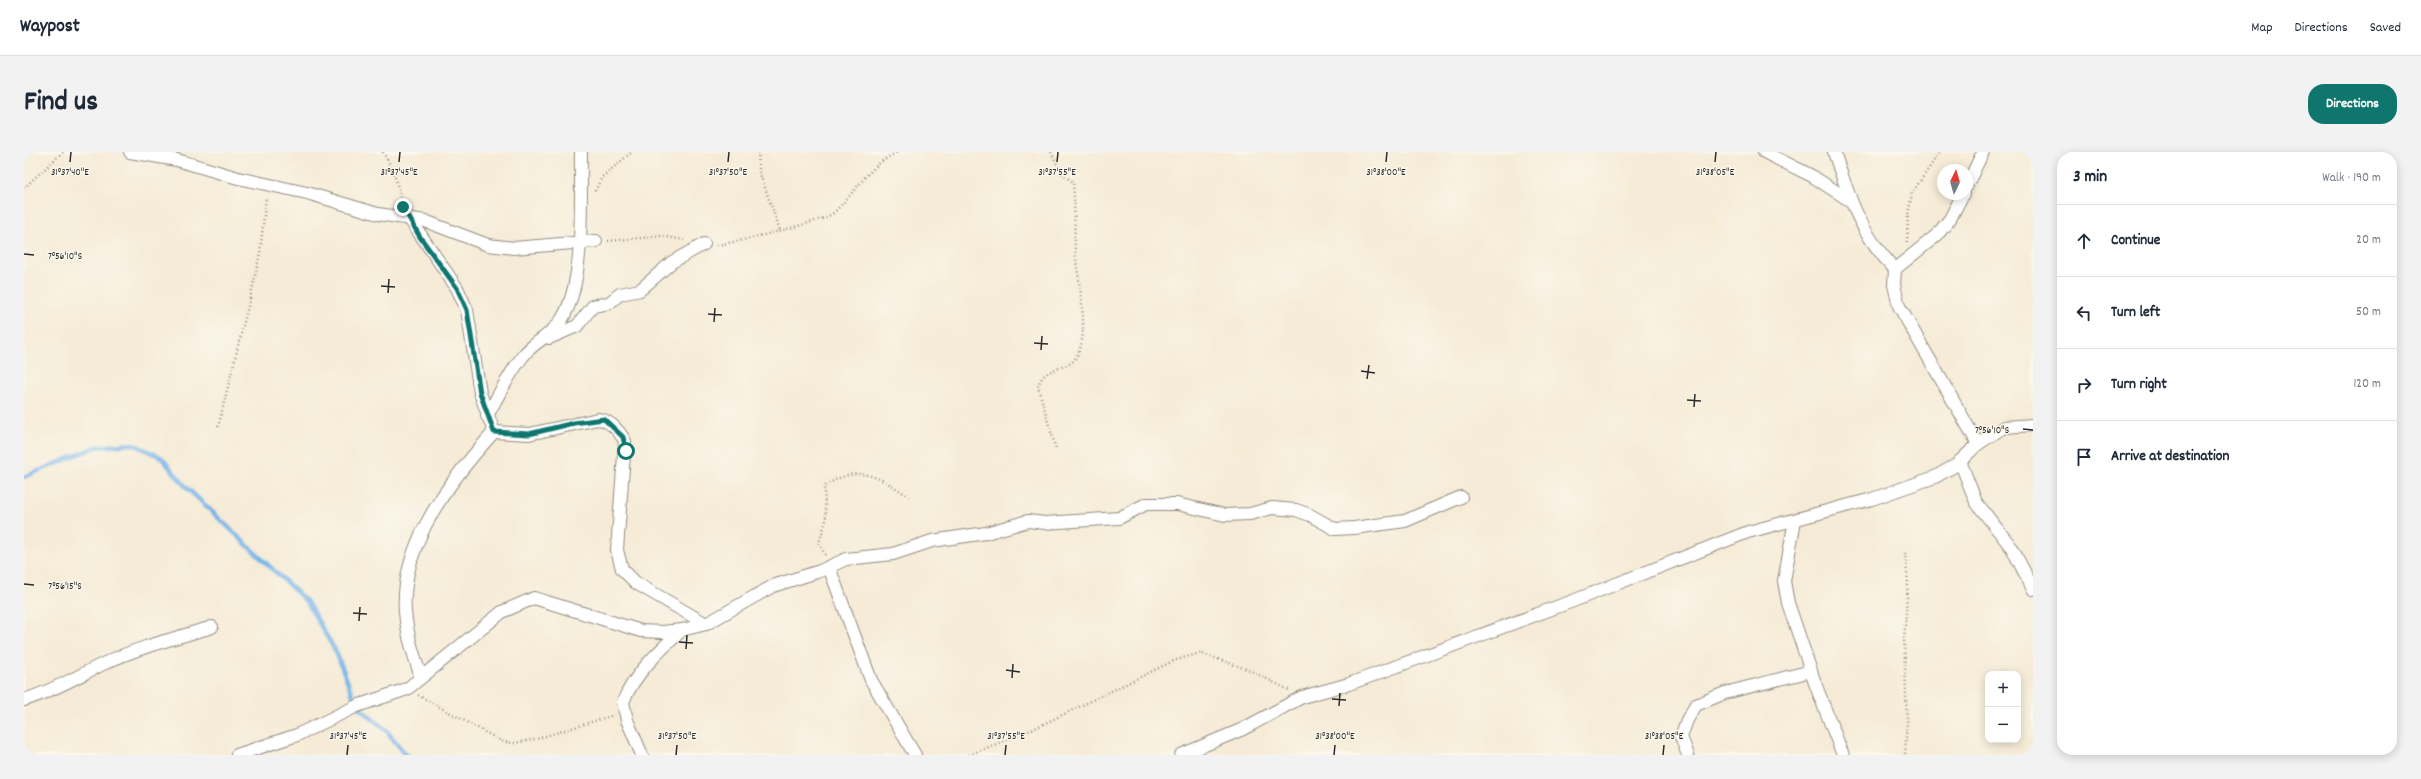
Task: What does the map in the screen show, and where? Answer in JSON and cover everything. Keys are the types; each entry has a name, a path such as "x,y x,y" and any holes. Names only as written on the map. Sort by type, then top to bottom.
{"street":[{"path":"130,152 176,160 238,178 272,184 378,214 409,218 439,225 488,245 506,247 596,241"},
{"path":"486,416 523,355 552,333 563,318 573,292 579,242 581,152"},
{"path":"1764,152 1812,176 1849,200"},
{"path":"1834,152 1849,200 1877,251 1895,269"},
{"path":"1973,173 1983,152"},
{"path":"1960,200 1946,225 1937,235 1895,269 1894,285 1899,306 1978,444"},
{"path":"409,218 457,288 467,310 480,393 486,416 494,432"},
{"path":"541,342 577,326 593,306 609,303 620,294 640,290 672,262 704,244"},
{"path":"494,432 529,434 598,419 604,419 612,425 625,441 617,550 622,569 636,583 706,624"},
{"path":"1181,755 1201,751 1302,697 1349,684 1573,601 1748,532 1872,499 1936,477 1960,461 1978,444 2004,427 2020,424 2033,426"},
{"path":"421,677 408,634 405,612 405,594 417,545 433,509 465,463 494,432"},
{"path":"1960,461 1976,502 2012,548 2033,589"},
{"path":"237,755 297,735 357,706 408,688 502,612 534,598 641,631 662,632 682,630 706,624 773,586 829,567 846,559 893,554 932,541 986,533 1028,521 1045,523 1119,518 1146,504 1177,504 1226,515 1250,514 1272,508 1296,510 1335,529 1354,528 1406,521 1461,497"},
{"path":"1795,520 1784,581 1794,626 1843,755"},
{"path":"829,567 871,680 915,755"},
{"path":"24,700 48,692 106,663 147,646 212,627"},
{"path":"642,755 625,712 625,698 641,673 658,651 682,630"},
{"path":"1688,755 1681,737 1687,720 1696,706 1725,693 1811,671"}],"path":[{"path":"24,188 63,152"},
{"path":"383,152 394,173 403,207 409,218"},
{"path":"594,193 602,177 632,152"},
{"path":"758,152 759,171 780,230"},
{"path":"596,241 617,242 662,236 704,244 738,242 831,215 874,166 884,158 898,152"},
{"path":"1051,152 1062,174 1073,182 1076,257 1083,312 1079,348 1075,359 1068,364 1053,369 1042,379 1038,387 1056,449"},
{"path":"1907,259 1908,215 1912,193 1940,152"},
{"path":"218,427 252,290 260,253 266,199 272,184"},
{"path":"829,567 819,543 826,520 824,487 836,478 849,474 871,475 886,480 909,497"},
{"path":"1905,553 1908,583 1904,640 1907,721 1905,755"},
{"path":"969,755 1031,730 1173,661 1200,653 1249,670 1302,697"},
{"path":"408,688 503,742 515,743 536,738 625,712"}],"waterway":[{"path":"24,477 96,447 133,444 161,457 186,487 307,602 336,652 357,706 386,730 406,755"}],"route":[{"path":"403,207 420,237 457,288 467,310 477,359 480,393 486,416 494,432 529,434 574,423 604,419 623,437 626,451"}]}
